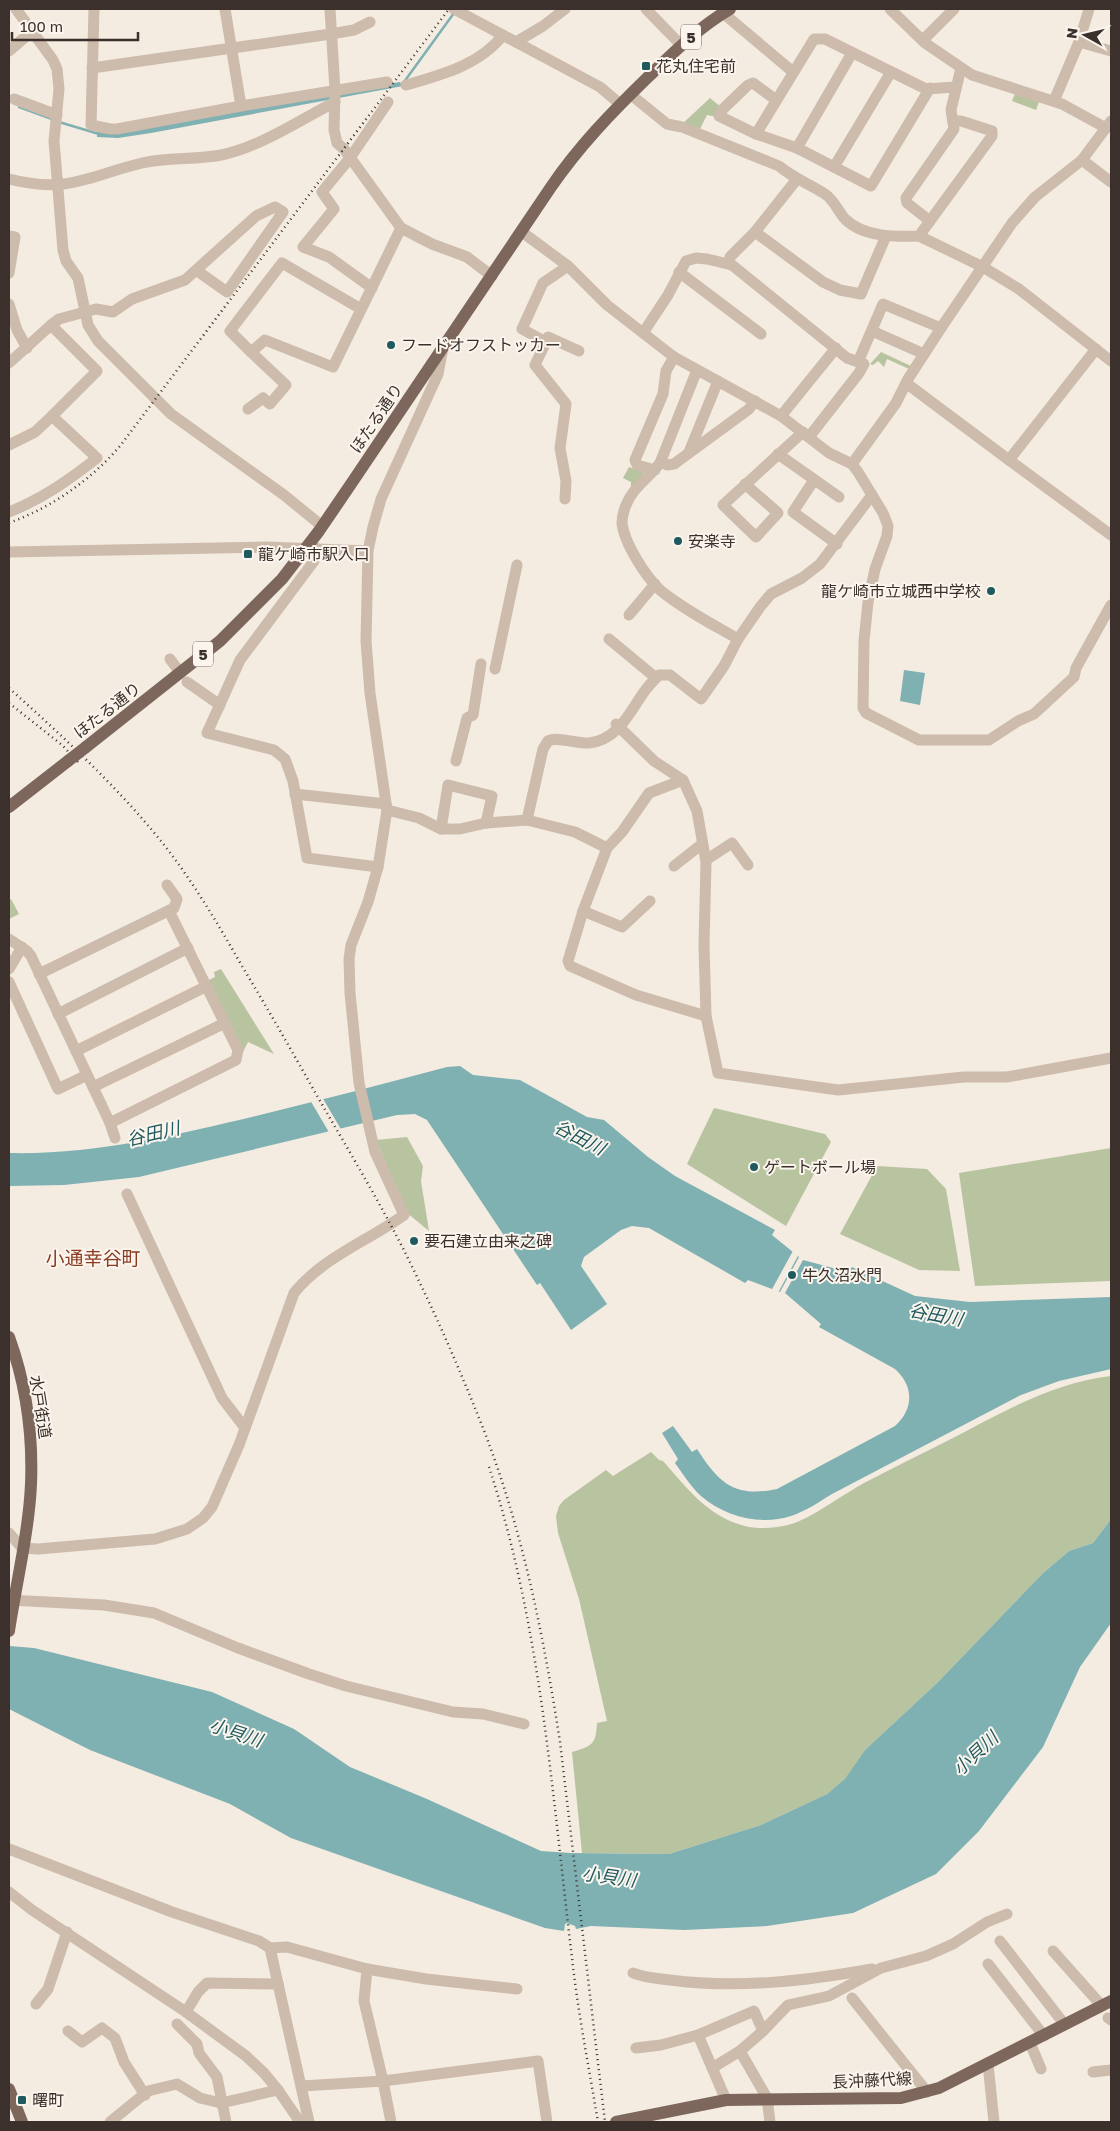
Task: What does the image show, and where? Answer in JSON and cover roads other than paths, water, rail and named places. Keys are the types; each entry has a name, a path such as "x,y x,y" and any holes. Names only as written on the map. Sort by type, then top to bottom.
{"main road":[{"name":"ほたる通り","path":"9,807 220,641 273,589 311,548 322,526 564,168 630,94 681,45 726,11"},
{"name":"水戸街道","path":"9,1337 25,1397 30,1435 31,1485 22,1548 11,1600 9,1628"},
{"name":"長沖藤代線","path":"616,2122 726,2100 767,2098 886,2099 901,2098 927,2092 988,2064 1106,2004"},
{"path":"9,2089 12,2107 22,2122"}],"street":[{"path":"16,9 53,60 57,69 59,89 54,141 62,250 66,261 78,278 84,314 88,325 98,341 171,414 284,495 322,526"},
{"path":"94,9 91,125 117,129 240,106 335,94 387,82"},
{"path":"225,9 240,106"},
{"path":"330,9 336,140 401,228 432,244 467,257 492,276"},
{"path":"516,42 543,26 565,9"},
{"path":"646,9 681,45"},
{"path":"852,464 896,402 924,354 1012,223 1036,197 1082,160 1108,125 1054,101 972,75 923,40 890,9"},
{"path":"923,40 954,9"},
{"path":"1054,101 1079,42 1089,9"},
{"path":"459,10 600,87 620,104"},
{"path":"726,11 793,72"},
{"path":"92,68 331,34 354,30 370,22"},
{"path":"9,51 32,31"},
{"path":"406,85 449,72 477,59 497,44 503,35"},
{"path":"756,134 814,39 825,39 926,89 955,86"},
{"path":"1079,42 1111,51"},
{"path":"797,148 852,52"},
{"path":"930,221 907,204 906,198 954,129 951,110 955,86 961,68"},
{"path":"834,166 891,72"},
{"path":"776,100 753,83 748,85 722,110 719,116 756,134 797,148 871,186 930,88"},
{"path":"9,179 43,186 58,185 81,182 154,160 206,157 238,151 335,94"},
{"path":"630,94 667,124 682,127 779,166 797,179 827,195 849,222 863,230 886,236 919,236 984,267 1019,289 1111,361"},
{"path":"14,99 57,115"},
{"path":"372,288 329,257 303,247 334,209 322,192 350,158 388,102"},
{"path":"919,236 992,133 992,131 980,127 953,122"},
{"path":"1082,160 1111,182"},
{"path":"729,264 730,257 755,232 797,179"},
{"path":"9,363 51,324 59,319 84,314 96,309 113,312 132,299 185,280 196,270 256,216 275,207 283,212 227,292 196,270"},
{"path":"251,352 265,340 333,367 401,228"},
{"path":"522,232 568,266 608,306 674,357 781,416 829,453 852,464 883,513 888,526 887,536 875,570 868,602 864,641 863,708 866,713 916,739 989,740 1018,721 1034,714 1074,677 1076,668 1111,605"},
{"path":"755,232 823,282 840,290 861,294 886,236"},
{"path":"9,236 15,237 9,273"},
{"path":"643,333 668,295 686,261 707,258 729,264 847,358 864,364 859,373 806,435 778,454 745,484 722,505 756,537 778,513 745,484"},
{"path":"248,409 263,398 270,404 286,385 230,331 282,263 362,309"},
{"path":"546,342 522,329 543,283 568,266"},
{"path":"679,272 761,334"},
{"path":"9,304 17,330 27,348"},
{"path":"858,362 884,304 941,328"},
{"path":"9,445 35,432 96,371 51,324"},
{"path":"872,330 924,354"},
{"path":"565,499 566,481 560,448 566,404 535,365 548,337 579,351"},
{"path":"9,1533 22,1548 154,1539 187,1529 204,1518 212,1507 245,1428 294,1294 310,1275 325,1264 404,1215 375,1152 369,1129 359,1083 350,993 351,945 368,902 378,867 387,807 370,693 366,641 368,550 372,527 381,499 438,374 443,348"},
{"path":"781,416 836,348"},
{"path":"1009,460 1096,349"},
{"path":"674,357 666,371 663,394 635,460 637,465 671,465 749,409 755,401"},
{"path":"697,370 658,466 640,483 631,495 626,504 622,522 630,548 655,584 693,612 738,639"},
{"path":"688,454 718,381"},
{"path":"906,383 1111,535"},
{"path":"9,512 28,505 58,488 97,458 52,416"},
{"path":"778,454 839,497"},
{"path":"814,480 793,512 836,544"},
{"path":"526,820 544,749 548,741 554,739 570,743 597,742 618,726 659,675 670,675 700,698 724,666 738,639 760,607 772,594 811,572 836,544 872,495"},
{"path":"9,552 259,547 368,550"},
{"path":"311,548 314,561 240,660 207,734 274,750 285,759 293,781 307,858 378,867"},
{"path":"494,668 517,565"},
{"path":"629,615 655,584"},
{"path":"609,639 656,678"},
{"path":"456,760 467,718 473,715 481,664"},
{"path":"187,682 220,705"},
{"path":"618,726 654,761 683,780 697,811 706,860 704,945 706,1016 718,1073 838,1090 964,1077 1007,1077 1111,1058"},
{"path":"683,780 649,793 622,832 607,848 568,961 570,966 636,995 706,1016"},
{"path":"441,829 448,785 492,796 486,823"},
{"path":"295,794 387,807 418,818 441,829 460,829 486,823 526,820 575,832 607,848"},
{"path":"706,860 732,842 748,865"},
{"path":"674,866 702,844"},
{"path":"39,974 174,908 177,899 166,885"},
{"path":"584,911 622,927 650,901"},
{"path":"110,1123 236,1060 238,1050 169,911"},
{"path":"9,939 22,947 31,956 110,1123 115,1138"},
{"path":"9,969 22,947"},
{"path":"58,1014 188,948"},
{"path":"9,982 58,1089 87,1075"},
{"path":"76,1051 207,986"},
{"path":"93,1087 225,1023"},
{"path":"126,1194 222,1398 245,1428"},
{"path":"11,1600 104,1606 154,1614 256,1654 346,1686 453,1712 483,1714 524,1724"},
{"path":"9,1849 172,1912 259,1940 270,1948 287,1947 367,1969 426,1979 517,1989"},
{"path":"9,1892 186,2012 246,2056 278,2090 300,2122"},
{"path":"632,1973 644,1978 705,1985 818,1979 881,1968 926,1956 952,1944 988,1922 1007,1914"},
{"path":"36,2004 48,1989 66,1932"},
{"path":"1000,1941 1065,2025"},
{"path":"270,1948 309,2122"},
{"path":"1053,1951 1106,2004"},
{"path":"988,1964 1044,2036"},
{"path":"712,2068 740,2051 788,2005 830,1996 881,1968"},
{"path":"367,1969 364,2001 391,2122"},
{"path":"186,2012 198,1992 207,1983 278,1984"},
{"path":"852,1998 927,2092"},
{"path":"636,2048 661,2045 698,2035 754,2011 763,2031"},
{"path":"177,2024 197,2044 198,2053 217,2077 226,2122"},
{"path":"68,2031 82,2042 102,2028 115,2038 124,2062 145,2094"},
{"path":"698,2035 726,2100"},
{"path":"1030,2042 1041,2070"},
{"path":"740,2051 767,2098 770,2122"},
{"path":"302,2086 383,2081 538,2061 546,2122"},
{"path":"988,2064 994,2122"},
{"path":"1093,2072 1111,2070"},
{"path":"110,2122 148,2091 177,2084 200,2098 221,2103 278,2090"}],"water":[{"path":"400,82 403,86 151,133 118,138 97,137 97,131"},
{"path":"904,670 925,673 920,705 900,701"},
{"name":"谷田川","path":"460,1066 473,1075 520,1080 587,1117 604,1120 648,1157 675,1176 775,1230 772,1235 799,1257 780,1292 748,1280 745,1283 649,1228 632,1226 621,1230 584,1257 581,1266 607,1304 571,1330 540,1283 537,1285 427,1120 415,1114 397,1115 139,1177 64,1185 9,1186 9,1153 71,1151 164,1137 256,1116 447,1067"},
{"name":"谷田川","path":"803,1260 848,1272 852,1267 915,1296 970,1302 1111,1297 1111,1369 1059,1381 1021,1395 797,1514 780,1519 756,1520 732,1514 711,1503 694,1489 675,1463 678,1459 662,1433 673,1426 692,1452 697,1449 713,1471 729,1485 749,1491 762,1491 777,1489 895,1426 906,1412 908,1405 909,1398 906,1383 895,1369 819,1327 821,1324 785,1293"},
{"name":"小貝川","path":"1111,1519 1111,1623 1080,1667 1043,1747 979,1831 936,1874 853,1913 767,1926 684,1930 591,1926 576,1929 575,1926 567,1923 565,1924 564,1931 545,1928 291,1838 230,1804 90,1750 9,1709 9,1646 34,1648 212,1692 294,1729 350,1767 427,1799 541,1851 669,1854 761,1825 827,1794 845,1779 865,1750 937,1683 1043,1573 1069,1551 1093,1543"}],"waterway":[{"path":"404,82 454,13"},
{"path":"19,107 52,119"},
{"path":"59,122 99,134"}],"railway":[{"path":"9,523 25,517 69,492 96,471 120,446 449,9"},
{"path":"9,688 83,756 135,810 177,862 200,896 269,1011 380,1206 406,1254 465,1383 494,1457 519,1537 546,1660 560,1742 605,2122"},
{"path":"9,703 62,745 79,763"},
{"path":"489,1467 507,1527 533,1649 551,1772 574,1979 598,2122"}],"place":[{"name":"花丸住宅前","path":"646,66"},
{"name":"フードオフストッカー","path":"391,345"},
{"name":"安楽寺","path":"678,541"},
{"name":"龍ケ崎市駅入口","path":"248,554"},
{"name":"龍ケ崎市立城西中学校","path":"991,591"},
{"name":"ゲートボール場","path":"754,1167"},
{"name":"要石建立由来之碑","path":"414,1241"},
{"name":"牛久沼水門","path":"792,1275"},
{"name":"曙町","path":"22,2100"}],"district":[{"name":"小通幸谷町","path":"93,1257"}]}
